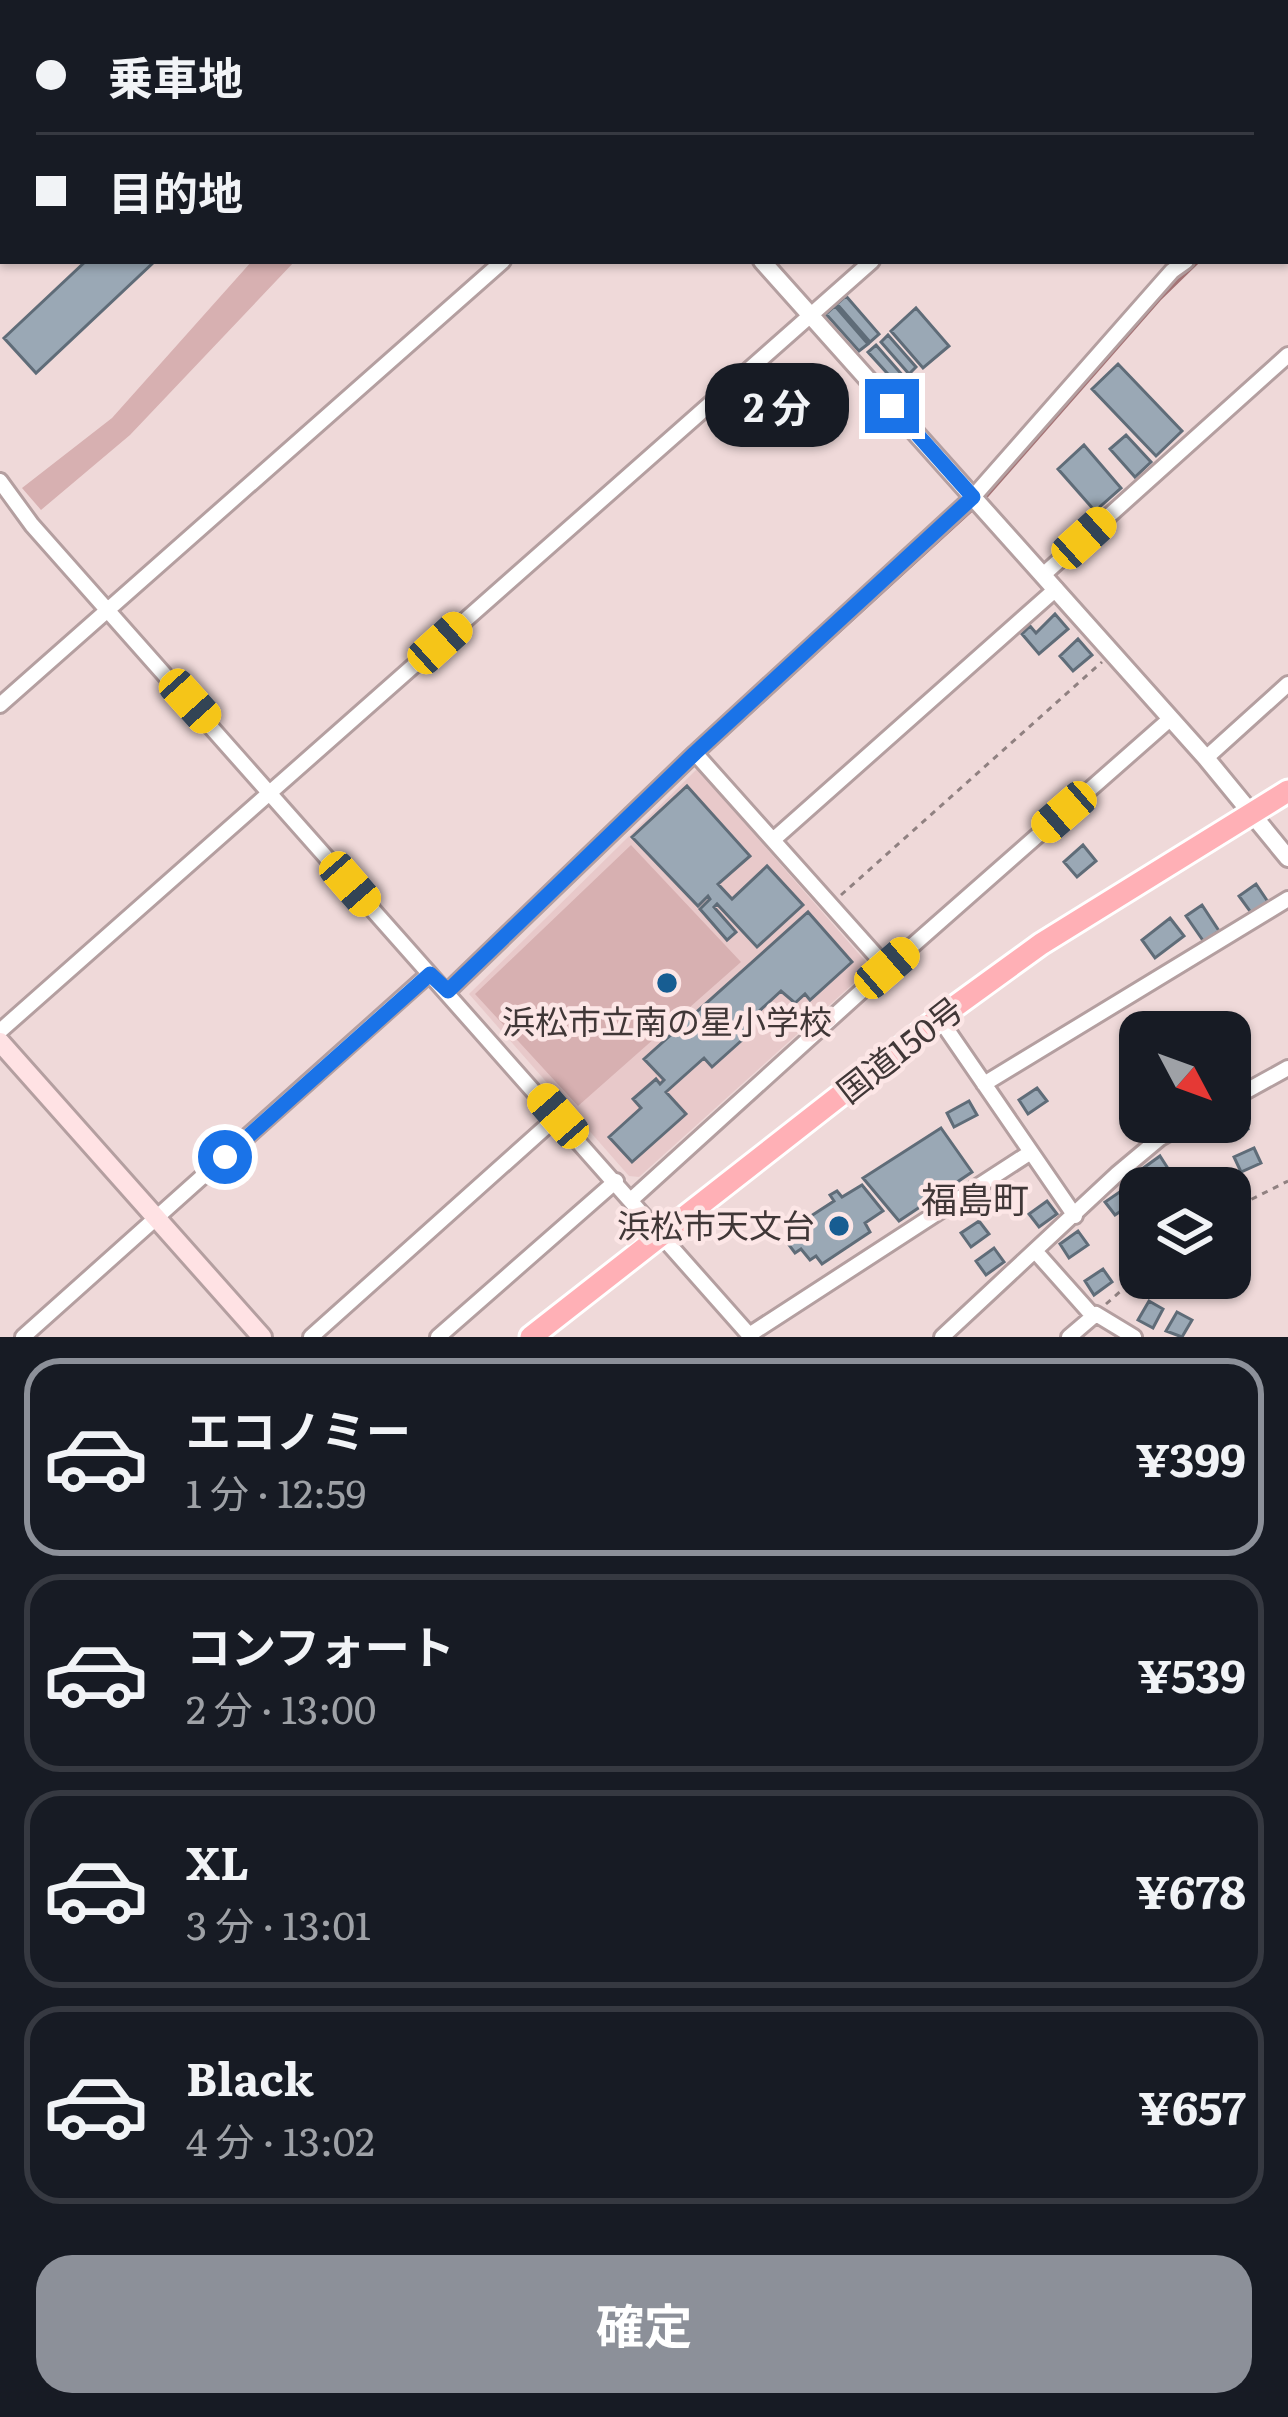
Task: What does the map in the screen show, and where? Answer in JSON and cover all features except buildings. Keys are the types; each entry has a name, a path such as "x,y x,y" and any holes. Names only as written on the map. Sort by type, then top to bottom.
{"highway":[{"name":"国道150号","path":"530,1337 1041,944 1288,791"}],"main road":[{"path":"0,1042 262,1337"}],"street":[{"path":"0,705 500,264"},
{"path":"765,264 1206,758 1288,858"},
{"path":"0,1031 869,264"},
{"path":"448,991 695,753 973,497 1182,264"},
{"path":"773,840 1288,355"},
{"path":"0,481 32,525 750,1336 1031,1152"},
{"path":"1206,758 1288,684"},
{"path":"632,1199 1170,718"},
{"path":"695,753 887,968"},
{"path":"984,1084 1288,898"},
{"path":"22,1337 430,974"},
{"path":"939,1018 1075,1216"},
{"path":"1251,1088 1288,1068"},
{"path":"311,1337 558,1116"},
{"path":"943,1337 1155,1143"},
{"path":"438,1337 616,1181"},
{"path":"1036,1252 1094,1315 1134,1337"},
{"path":"1069,1337 1094,1315"}],"path":[{"path":"830,904 1112,652"},
{"path":"1251,1200 1288,1181"},
{"path":"1094,1315 1119,1293"}],"shaded area":[{"path":"249,264 292,264 130,435 41,510 22,488 112,418"},
{"name":"浜松市立南の星小学校","path":"697,769 866,962 865,973 639,1177 629,1176 469,994"},
{"path":"631,845 741,962 578,1106 475,994"}],"waterway":[{"path":"986,496 1195,264"},
{"path":"712,747 971,510"},
{"path":"511,940 692,766"}],"place":[{"name":"浜松市立南の星小学校","path":"667,983"},
{"name":"浜松市天文台","path":"839,1226"}],"district":[{"name":"福島町","path":"975,1200"}],"route":[{"path":"225,1157 430,974 448,991 695,753 973,497 892,406"}]}
